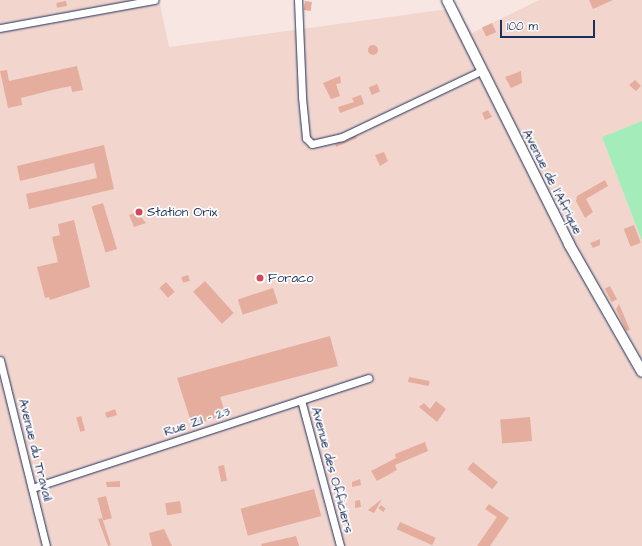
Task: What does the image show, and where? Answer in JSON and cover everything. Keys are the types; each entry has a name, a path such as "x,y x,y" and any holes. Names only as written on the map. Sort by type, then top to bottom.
{"main road":[{"name":"Avenue de l'Afrique","path":"447,0 569,244 642,372"}],"street":[{"path":"0,28 137,1 154,0"},
{"path":"298,0 302,97 306,138 312,144 342,137 481,70"},
{"name":"Avenue du Travail","path":"0,360 46,546"},
{"name":"Rue ZI - 23","path":"32,488 369,378"},
{"name":"Avenue des Officiers","path":"301,400 340,546"}],"shaded area":[{"path":"0,0 159,0 169,47 456,8 472,33 539,0 642,0 642,121 602,137 642,241 642,357 639,359 642,364 642,546 0,546"}],"green space":[{"path":"642,121 642,241 602,137"}],"building":[{"path":"589,0 613,0 593,9"},
{"path":"66,1 67,6 57,8 56,3"},
{"path":"305,1 312,2 311,11 304,10"},
{"path":"492,23 496,32 486,37 482,27"},
{"path":"373,45 378,50 373,55 368,50"},
{"path":"77,66 83,90 72,92 71,86 52,90 21,98 22,105 8,108 0,71 7,70 9,81"},
{"path":"521,71 522,83 511,88 505,77"},
{"path":"340,76 341,83 336,84 340,96 331,99 323,83"},
{"path":"635,80 641,86 636,91 629,85"},
{"path":"377,84 380,91 372,95 369,88"},
{"path":"361,95 364,104 340,113 338,107 354,102 352,98"},
{"path":"488,110 492,117 485,120 482,113"},
{"path":"356,136 357,138 336,147 335,144"},
{"path":"104,145 114,189 29,209 26,194 97,178 94,163 20,181 17,166"},
{"path":"384,152 388,161 380,166 375,155"},
{"path":"605,180 608,186 586,199 593,212 585,218 576,201 577,196"},
{"path":"103,203 117,249 106,252 92,207"},
{"path":"137,212 146,223 134,227 129,215"},
{"path":"74,220 90,287 50,300 49,297 45,298 37,267 58,262 52,237 60,235 58,224"},
{"path":"634,225 641,243 631,247 624,229"},
{"path":"600,239 600,245 593,248 590,243"},
{"path":"188,275 190,281 183,283 181,277"},
{"path":"205,281 234,313 222,324 193,292"},
{"path":"166,282 175,292 168,298 159,288"},
{"path":"610,286 617,299 612,302 605,289"},
{"path":"273,288 278,303 243,315 238,299"},
{"path":"619,304 630,330 626,331 616,309"},
{"path":"330,336 338,366 220,397 226,415 192,425 177,378"},
{"path":"409,377 430,381 429,386 408,382"},
{"path":"436,401 446,409 437,422 419,407 424,403 430,409"},
{"path":"115,409 117,415 107,418 105,413"},
{"path":"81,416 85,430 80,432 76,417"},
{"path":"530,417 532,441 502,444 500,420"},
{"path":"425,442 428,451 395,465 397,470 377,481 371,471 396,458 395,454"},
{"path":"473,462 498,482 492,489 467,469"},
{"path":"224,465 227,481 221,482 218,466"},
{"path":"360,479 361,485 352,487 352,482"},
{"path":"120,481 120,487 107,487 106,482"},
{"path":"314,489 321,516 248,536 241,509"},
{"path":"106,496 112,518 103,521 97,498"},
{"path":"382,499 374,513 368,510"},
{"path":"360,500 361,507 355,508 355,501"},
{"path":"180,501 182,513 167,515 165,503"},
{"path":"489,504 509,518 490,546 477,546 497,517 485,509"},
{"path":"381,505 386,509 383,512 378,508"},
{"path":"102,518 111,545 108,546 98,519"},
{"path":"400,522 436,538 432,545 397,529"},
{"path":"164,529 172,546 152,546 149,533"},
{"path":"296,536 299,546 262,546 261,544"}],"place":[{"name":"Station Orix","path":"139,212"},
{"name":"Foraco","path":"260,278"}]}
